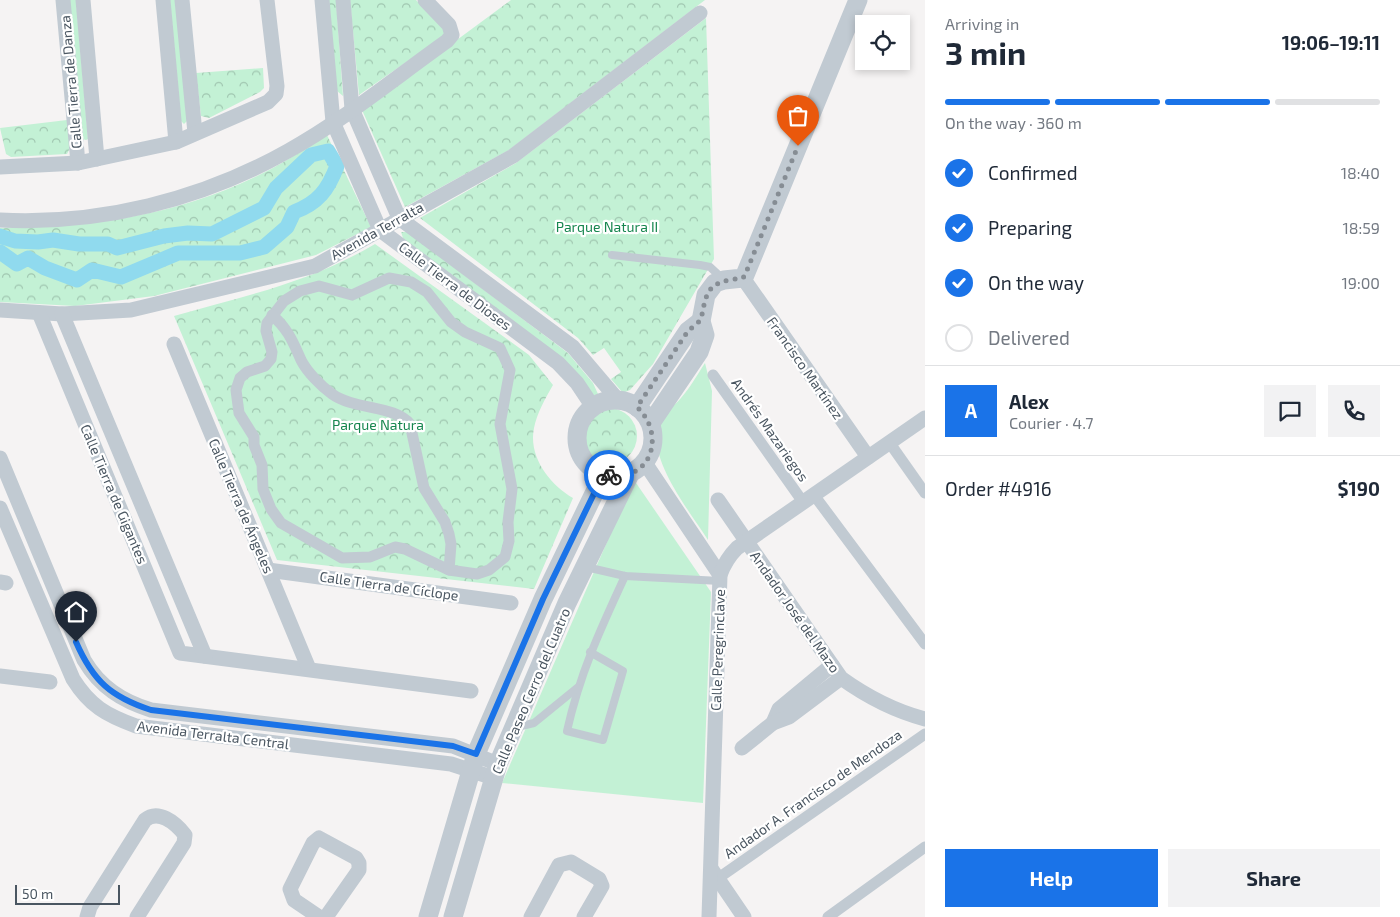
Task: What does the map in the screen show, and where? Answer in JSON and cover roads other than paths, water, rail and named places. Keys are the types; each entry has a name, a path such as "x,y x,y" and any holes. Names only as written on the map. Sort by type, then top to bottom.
{"street":[{"name":"Calle Tierra de Danza","path":"63,0 78,163"},
{"name":"Calle Tierra de Danza","path":"83,0 98,159"},
{"path":"163,0 176,142"},
{"path":"182,0 195,133"},
{"path":"0,167 78,163 176,142 268,102 276,94 267,0"},
{"name":"Calle Tierra de Dioses","path":"322,0 333,122 380,230 558,363 577,382 594,406"},
{"path":"343,0 352,109 399,218"},
{"path":"0,220 39,222 97,216 162,203 239,177 289,151 333,122 452,35 449,26 425,0"},
{"path":"651,423 699,352 705,335 701,320 706,295 715,284 724,280 743,278 858,0"},
{"name":"Avenida Terralta","path":"0,310 62,314 130,310 314,266 513,156 700,13"},
{"name":"Calle Tierra de Dioses","path":"399,218 573,347 618,400"},
{"path":"389,278 398,278 411,282 428,292 451,322 466,332 500,348 510,370 500,424 512,489 508,549 500,563 489,570 476,574 449,570 405,548 395,547 359,558 342,558 325,550 276,518 263,489 262,466 254,445 254,437 239,413 236,403 236,390 240,378 247,372 265,366 271,359 272,352 266,331 272,315 284,301 300,291 319,286 352,295 389,278"},
{"name":"Francisco Martínez","path":"743,278 868,457"},
{"name":"Calle Tierra de Gigantes","path":"39,313 180,653 471,691"},
{"name":"Calle Tierra de Gigantes","path":"62,314 205,656"},
{"path":"272,315 285,326 302,361 310,372 332,394 360,406 406,418 410,424 424,488 445,522 449,534 451,544 449,570"},
{"path":"637,407 688,331 701,320"},
{"name":"Calle Tierra de Ángeles","path":"174,344 309,669"},
{"name":"Andrés Mazariegos","path":"713,375 925,644"},
{"path":"618,400 637,407 651,423 654,437 652,451 645,463 630,474 617,477 603,475 586,462 578,444 578,430 584,417 594,406 605,401 618,400"},
{"name":"Calle Peregrinclave","path":"709,917 714,874 720,578 728,557 746,542 925,418"},
{"path":"889,442 925,493"},
{"name":"Avenida Terralta Central","path":"0,458 84,660 98,680 122,699 151,710 453,746 474,762 496,771"},
{"path":"645,463 720,578"},
{"name":"Calle Paseo Cerro del Cuatro","path":"453,917 496,771 567,603 630,474"},
{"name":"Calle Paseo Cerro del Cuatro","path":"428,917 474,762 543,599 603,475"},
{"name":"Andador José del Mazo","path":"718,500 841,678 858,690 909,715 925,719"},
{"name":"Avenida Terralta Central","path":"0,508 72,679 90,703 117,720 136,726 232,739 451,764 474,762"},
{"name":"Calle Tierra de Cíclope","path":"268,570 511,603"},
{"path":"543,599 567,603"},
{"path":"773,723 779,709 832,665"},
{"path":"0,676 50,682"},
{"path":"742,748 773,723 789,717 841,678"},
{"path":"232,739 233,721"},
{"name":"Andador A. Francisco de Mendoza","path":"714,874 925,734"},
{"path":"87,917 90,907 144,820 151,815 157,814 180,829 185,835 184,843 137,917"},
{"path":"319,917 294,900 290,889 312,843 319,838 356,858 359,863 358,870 326,917"},
{"path":"828,917 925,847"},
{"path":"531,917 559,865 564,862 571,862 592,874 602,886 584,917"},
{"path":"714,874 744,917"}],"lane":[{"path":"612,255 700,265 710,268 724,280"},
{"path":"585,566 625,576 720,578"},
{"path":"590,652 623,671 603,740 567,731 577,688 590,652 625,576"},
{"path":"514,728 534,723 577,688"}],"waterway":[{"path":"0,236 15,241 38,242 53,240 79,244 108,244 117,248 164,236 188,233 212,234 264,208 276,188 311,155 328,151 337,166 330,182 321,195 310,204 294,212 287,227 264,247 240,253 178,253 121,277 92,270 77,280 45,268 28,258 17,264 0,252"}],"park label":[{"name":"Parque Natura II","path":"607,227"},
{"name":"Parque Natura","path":"378,425"}]}
